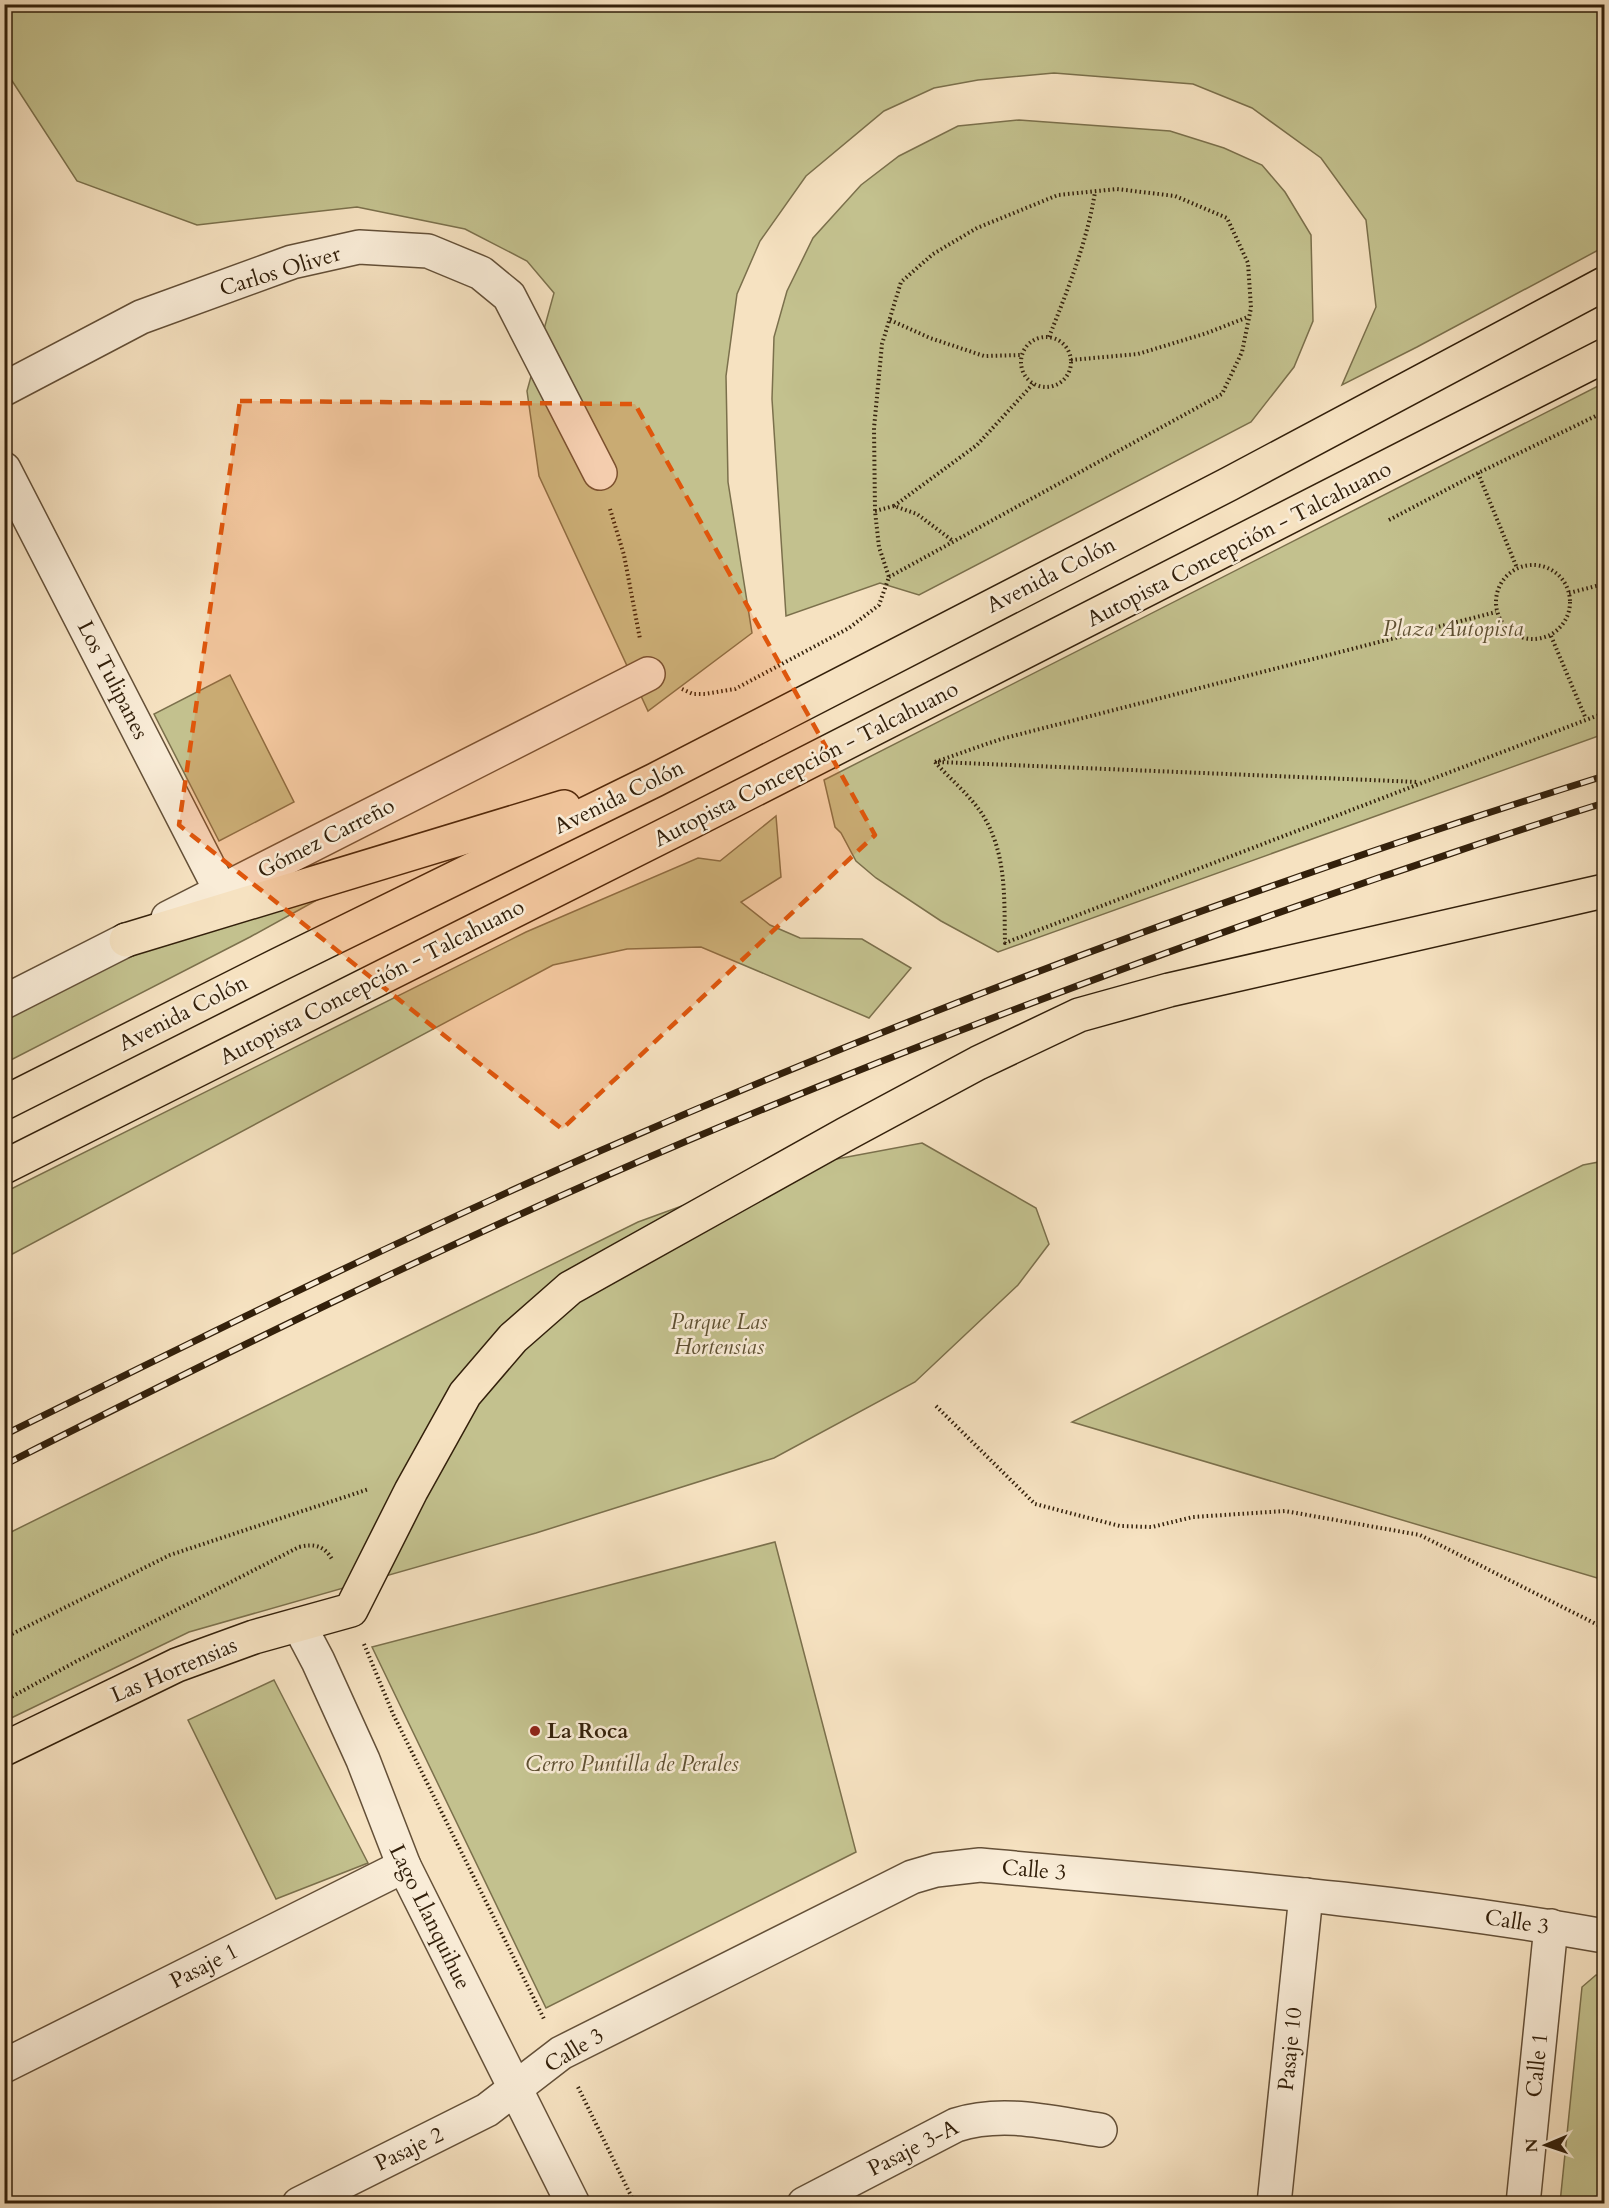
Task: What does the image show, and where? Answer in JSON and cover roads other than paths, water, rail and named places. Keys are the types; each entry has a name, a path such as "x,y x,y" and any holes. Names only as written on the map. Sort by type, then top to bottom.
{"main road":[{"name":"Avenida Colón","path":"4,1103 300,954 655,780 1229,484 1605,284"},
{"name":"Autopista Concepción - Talcahuano","path":"4,1167 683,826 1605,356"},
{"path":"126,940 655,780"},
{"name":"Las Hortensias","path":"4,1749 177,1665 254,1637 351,1610 411,1491 465,1394 513,1338 570,1288 846,1134 1018,1042 1079,1015 1169,990 1605,891"}],"street":[{"name":"Carlos Oliver","path":"4,389 141,317 292,262 359,247 429,251 481,273 509,296 600,473"},
{"name":"Los Tulipanes","path":"4,470 221,891"},
{"name":"Gómez Carreño","path":"4,1002 648,674"},
{"name":"Lago Llanquihue","path":"299,1625 356,1743 404,1866 573,2204"},
{"name":"Calle 3","path":"515,2088 561,2053 912,1877 936,1870 980,1864 1306,1895 1460,1913 1605,1936"},
{"name":"Pasaje 1","path":"4,2066 404,1866"},
{"name":"Pasaje 10","path":"1274,2204 1306,1895"},
{"name":"Calle 1","path":"1523,2204 1551,1926"},
{"name":"Pasaje 2","path":"299,2204 487,2110 515,2088"},
{"name":"Pasaje 3-A","path":"804,2204 956,2125 972,2120 990,2117 1010,2118 1100,2130"}],"railway":[{"path":"4,1435 451,1218 602,1150 848,1046 1224,903 1604,776"},
{"path":"4,1465 173,1380 430,1256 602,1177 775,1104 1033,1002 1207,938 1604,803"}],"place":[{"name":"La Roca","path":"535,1731"}],"park label":[{"name":"Plaza Autopista","path":"1453,629"},
{"name":"Parque Las Hortensias","path":"719,1334"},
{"name":"Cerro Puntilla de Perales","path":"632,1764"}]}
